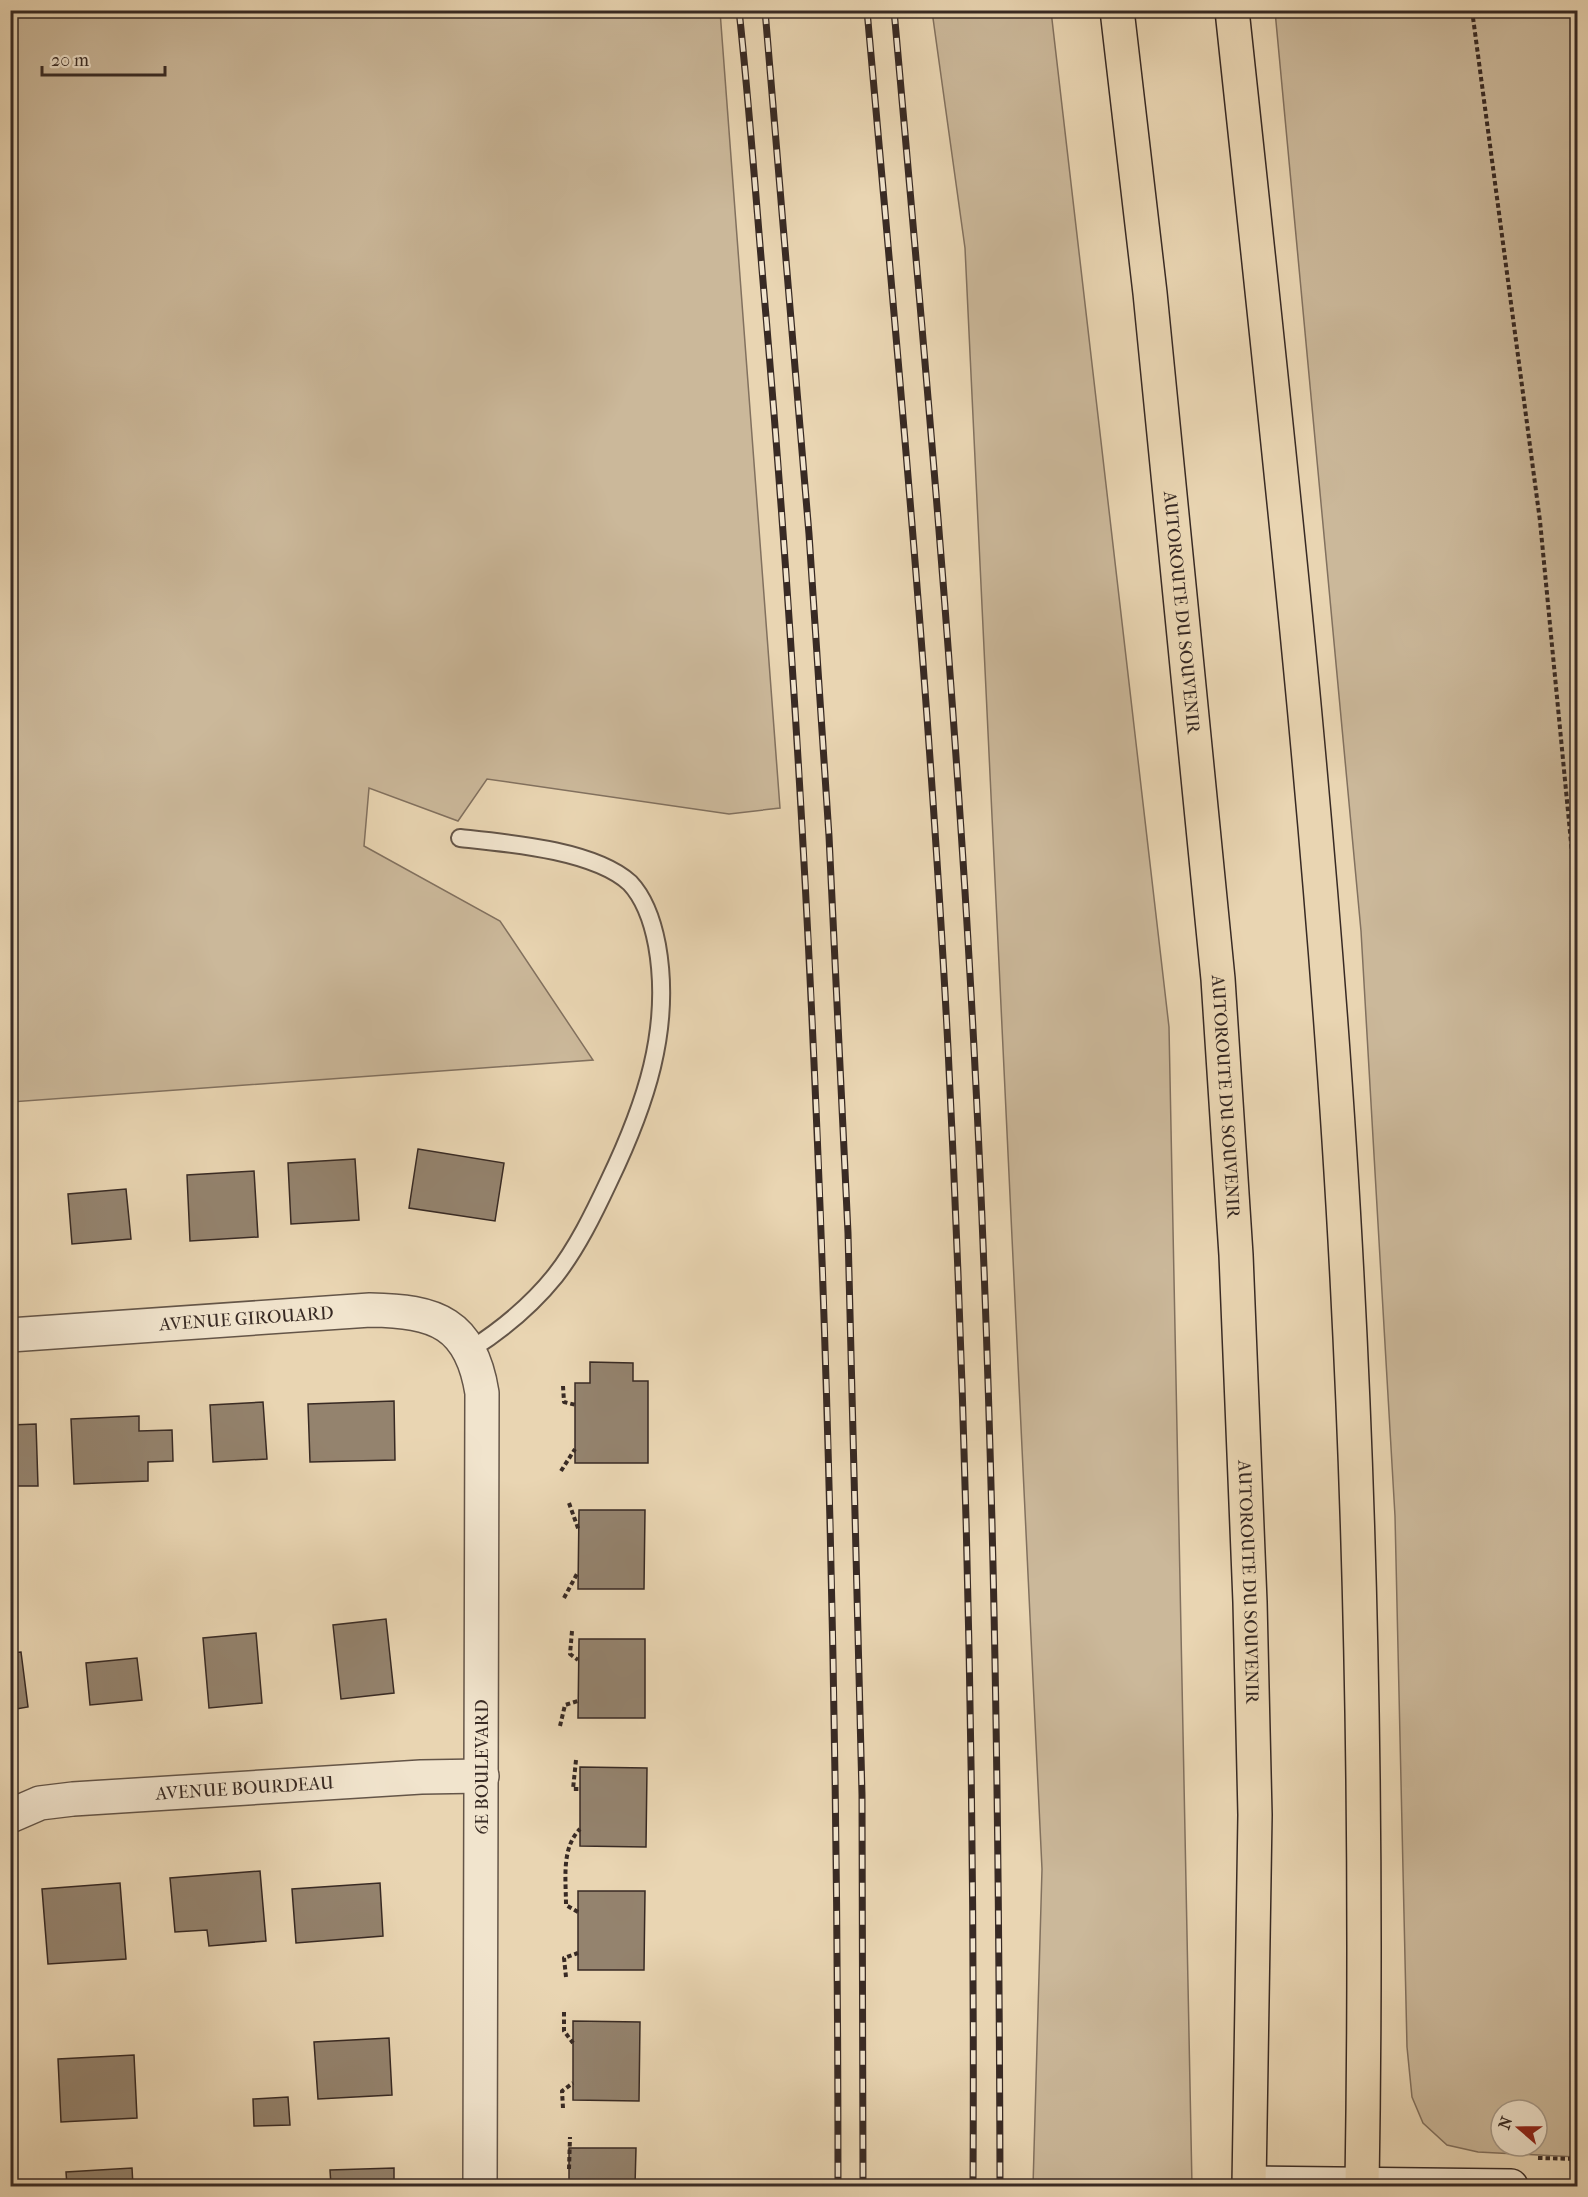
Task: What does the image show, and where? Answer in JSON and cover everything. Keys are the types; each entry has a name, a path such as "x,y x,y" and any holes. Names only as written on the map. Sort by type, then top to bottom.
{"highway":[{"name":"AUTOROUTE DU SOUVENIR","path":"1117,10 1149,293 1218,979 1236,1255 1254,1770 1249,2185"},
{"path":"1232,10 1298,655 1330,1017 1347,1274 1361,1633 1365,1829 1362,2185"}],"street":[{"name":"AVENUE GIROUARD","path":"10,1335 370,1310 400,1310 423,1315 442,1323 455,1332 470,1350"},
{"name":"6E BOULEVARD","path":"470,1350 478,1371 482,1393 480,2187"},
{"name":"AVENUE BOURDEAU","path":"10,1816 40,1803 73,1799 421,1777 482,1776"},
{"path":"1249,2185 1511,2187"}],"lane":[{"path":"460,838 539,846 598,865 630,884 653,921 662,972 663,1007 653,1072 632,1133 596,1210 556,1274 524,1312 470,1350"}],"path":[{"path":"1472,10 1540,521 1578,915"},
{"path":"563,1386 564,1402 576,1405"},
{"path":"561,1471 575,1449"},
{"path":"569,1503 579,1531"},
{"path":"564,1598 578,1572"},
{"path":"572,1631 570,1654 578,1660"},
{"path":"560,1726 565,1705 578,1701"},
{"path":"576,1760 573,1789 580,1789"},
{"path":"578,1912 566,1905 566,1868 570,1839 580,1829"},
{"path":"566,1977 564,1958 578,1953"},
{"path":"564,2012 564,2031 573,2043"},
{"path":"563,2108 562,2091 573,2083"},
{"path":"569,2169 570,2137"}],"shaded area":[{"path":"10,11 720,11 780,808 729,814 487,779 458,821 369,788 364,846 500,921 593,1060 11,1102"},
{"path":"932,11 1051,11 1169,1027 1192,2186 1033,2186 1042,1869 965,248"},
{"path":"1275,11 1577,11 1577,2157 1549,2156 1549,2098 1489,2098 1489,2153 1447,2145 1423,2123 1412,2097 1407,2047 1395,1516 1361,931"}],"building":[{"path":"418,1149 504,1163 495,1221 409,1208"},
{"path":"355,1159 359,1220 291,1224 288,1163"},
{"path":"254,1171 258,1237 190,1241 187,1175"},
{"path":"126,1189 131,1239 72,1244 68,1194"},
{"path":"10,1195 16,1250 10,1250"},
{"path":"590,1362 633,1363 633,1381 648,1381 648,1463 575,1463 575,1383 590,1383"},
{"path":"394,1401 395,1460 310,1462 308,1404"},
{"path":"263,1402 267,1459 213,1462 210,1405"},
{"path":"139,1416 139,1431 172,1430 173,1461 148,1462 148,1481 74,1484 71,1419"},
{"path":"36,1424 38,1486 10,1486 10,1425"},
{"path":"579,1510 645,1510 644,1589 578,1589"},
{"path":"386,1619 394,1693 341,1699 333,1625"},
{"path":"256,1633 262,1703 209,1708 203,1638"},
{"path":"579,1639 645,1639 645,1718 578,1718"},
{"path":"21,1652 28,1707 10,1710 10,1653"},
{"path":"137,1658 142,1700 90,1705 86,1663"},
{"path":"580,1767 647,1768 646,1847 580,1846"},
{"path":"260,1871 266,1941 209,1946 207,1930 175,1932 170,1878"},
{"path":"120,1883 126,1959 48,1964 42,1889"},
{"path":"380,1883 383,1936 296,1943 292,1889"},
{"path":"578,1891 645,1891 644,1970 578,1970"},
{"path":"573,2021 640,2022 639,2101 573,2100"},
{"path":"389,2038 392,2095 318,2099 314,2042"},
{"path":"134,2055 137,2118 61,2122 58,2059"},
{"path":"288,2097 290,2125 254,2126 253,2099"},
{"path":"569,2148 636,2148 635,2186 569,2186"},
{"path":"132,2168 133,2186 67,2186 66,2172"},
{"path":"394,2168 394,2186 331,2186 330,2170"}],"railway":[{"path":"739,10 784,549 800,783 812,1016 829,1484 834,1718 838,2186"},
{"path":"765,10 809,534 829,836 848,1233 862,1795 863,2186"},
{"path":"867,10 923,658 941,918 955,1190 965,1475 971,1759 973,2186"},
{"path":"894,10 949,659 967,918 981,1190 994,1617 1000,2186"}]}
